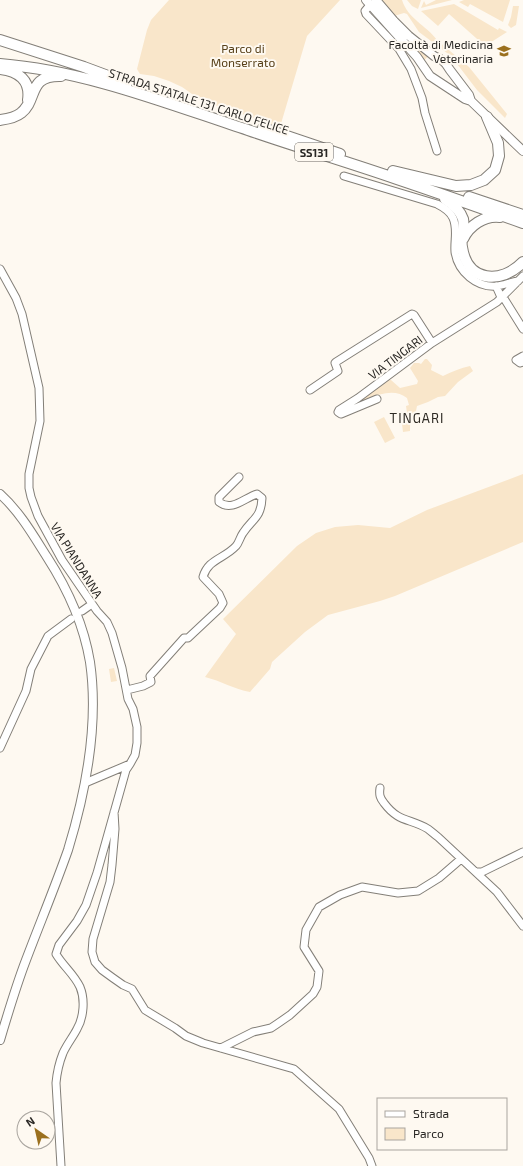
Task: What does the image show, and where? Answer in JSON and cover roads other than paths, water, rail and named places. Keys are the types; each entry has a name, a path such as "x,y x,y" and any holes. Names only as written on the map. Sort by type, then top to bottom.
{"highway":[{"path":"0,40 84,67 137,87"},
{"name":"STRADA STATALE 131 CARLO FELICE","path":"0,60 44,65 137,87 388,170 521,220"},
{"name":"STRADA STATALE 131 CARLO FELICE","path":"0,64 41,68 104,82 521,220"},
{"path":"0,69 18,73 24,80 29,96 27,106"},
{"path":"0,120 12,118 21,113 27,106 35,86 42,80 50,77 59,76 104,82"},
{"path":"388,170 456,186 471,185 484,180 495,170 499,156 498,143 487,118"},
{"path":"397,179 445,199 453,204 463,218 464,226 461,245 463,255 468,265 478,274 490,278 504,276 523,262"},
{"path":"461,245 466,232 474,224 485,218 496,217 521,220"}],"main road":[{"path":"371,2 434,56 445,62 469,95 471,101 523,151"},
{"path":"371,2 426,69 430,76 465,99 471,101"},
{"path":"426,69 426,60 434,56"},
{"path":"435,79 446,79 450,70"},
{"path":"0,494 21,516 58,575 76,616 86,644 90,663 92,687 92,725 85,783 78,814 67,850 25,961 0,1040"}],"street":[{"path":"371,2 366,8 366,14 399,49 411,69 422,98 437,151"},
{"path":"344,176 437,204 446,209 453,217 456,232 455,251 460,267 477,283 496,286 497,291 523,329"},
{"name":"VIA PIANDANNA","path":"0,269 16,298 22,314 39,388 40,421 30,474 29,488 31,497 38,516 62,560 92,604 107,622 112,634 128,698 133,709 137,726 135,755 126,770 98,873 86,905 77,921 59,945 56,954 80,988 83,1003 82,1016 78,1028 64,1052 58,1070 56,1083 62,1166"},
{"name":"VIA TINGARI","path":"496,286 520,278"},
{"name":"VIA TINGARI","path":"377,399 341,414 338,412 432,342 502,298 520,278"},
{"path":"310,390 338,371 336,362 409,315 414,315 432,342"},
{"path":"523,356 516,360 520,363 523,362"},
{"path":"127,690 143,686 151,682 150,676 184,638 188,638 220,608 223,603 219,594 203,577 206,569 237,545 242,534 260,513 262,505 262,498 257,494 232,506 223,505 219,502 219,497 239,478"},
{"path":"82,611 92,604"},
{"path":"0,748 26,691 32,669 48,636 71,619"},
{"path":"85,783 130,764"},
{"path":"380,788 379,794 381,799 397,817 428,829 456,853 460,859 477,872 498,892 523,926"},
{"path":"114,812 115,829 110,882 93,939 92,952 95,962 112,978 132,989 145,1010 186,1036 203,1043 294,1069 339,1109 369,1158 372,1166"},
{"path":"477,872 482,872 523,852"},
{"path":"221,1048 253,1032 271,1028 278,1024 313,994 319,971 304,947 306,930 319,907 340,894 362,887 398,894 418,891 439,878 460,859"}],"place":[{"name":"Facoltà di Medicina Veterinaria","path":"504,51"}],"district":[{"name":"TINGARI","path":"417,418"}],"park label":[{"name":"Parco di Monserrato","path":"243,55"}]}
